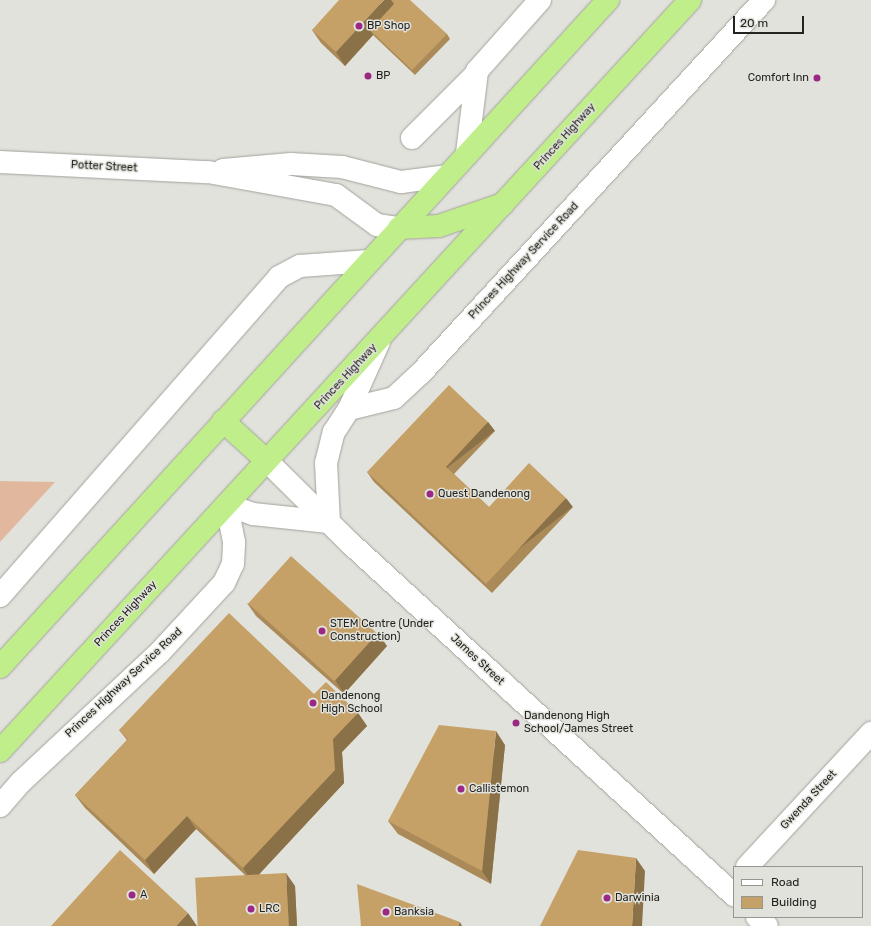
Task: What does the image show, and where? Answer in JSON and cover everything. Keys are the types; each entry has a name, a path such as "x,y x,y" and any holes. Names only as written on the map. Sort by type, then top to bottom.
{"highway":[{"path":"0,667 199,452 223,421 608,0"},
{"name":"Princes Highway","path":"0,751 267,461 379,342 690,0"},
{"path":"399,228 439,226 504,204"},
{"name":"James Street","path":"223,421 267,461"}],"street":[{"path":"412,138 476,74 488,54 540,0"},
{"name":"Princes Highway Service Road","path":"349,409 394,398 421,373 764,0"},
{"path":"467,153 476,74"},
{"name":"Potter Street","path":"0,162 272,174 342,167 401,182 447,176"},
{"name":"Potter Street","path":"272,174 336,195 377,225 399,228"},
{"path":"0,596 279,277 300,266 369,261"},
{"path":"227,505 253,514 299,522 329,522 326,463 334,432 349,409 379,342"},
{"name":"James Street","path":"267,461 329,522 732,889"},
{"name":"Princes Highway Service Road","path":"0,806 49,754 160,652 224,583 233,564 234,542 227,505"},
{"name":"Gwenda Street","path":"748,866 871,733"},
{"path":"758,918 767,926"}],"shaded area":[{"path":"0,481 55,482 0,542"}],"building":[{"path":"339,0 384,0 336,52 312,30"},
{"path":"392,0 410,0 447,34 412,70 370,30 394,4"},
{"name":"Quest Dandenong","path":"449,385 488,422 446,467 489,507 529,463 566,498 486,584 367,472"},
{"name":"STEM Centre (Under Construction)","path":"291,556 377,634 334,681 248,604"},
{"path":"229,613 314,694 326,682 358,713 333,739 335,770 243,868 187,816 145,860 75,795 128,739 119,730"},
{"name":"Callistemon","path":"439,725 496,731 482,871 388,821"},
{"name":"A","path":"120,850 188,913 176,926 51,926"},
{"name":"Darwinia","path":"578,850 636,858 632,926 540,926"},
{"name":"LRC","path":"286,873 289,926 198,926 195,878"},
{"path":"357,884 460,922 458,926 361,926"}],"place":[{"name":"BP Shop","path":"359,26"},
{"name":"BP","path":"368,76"},
{"name":"Comfort Inn","path":"817,78"},
{"name":"Quest Dandenong","path":"430,494"},
{"name":"STEM Centre (Under Construction)","path":"322,631"},
{"name":"Dandenong High School","path":"313,703"},
{"name":"Dandenong High School/James Street","path":"516,723"},
{"name":"Callistemon","path":"461,789"},
{"name":"A","path":"132,895"},
{"name":"Darwinia","path":"607,898"},
{"name":"LRC","path":"251,909"},
{"name":"Banksia","path":"386,912"}]}
